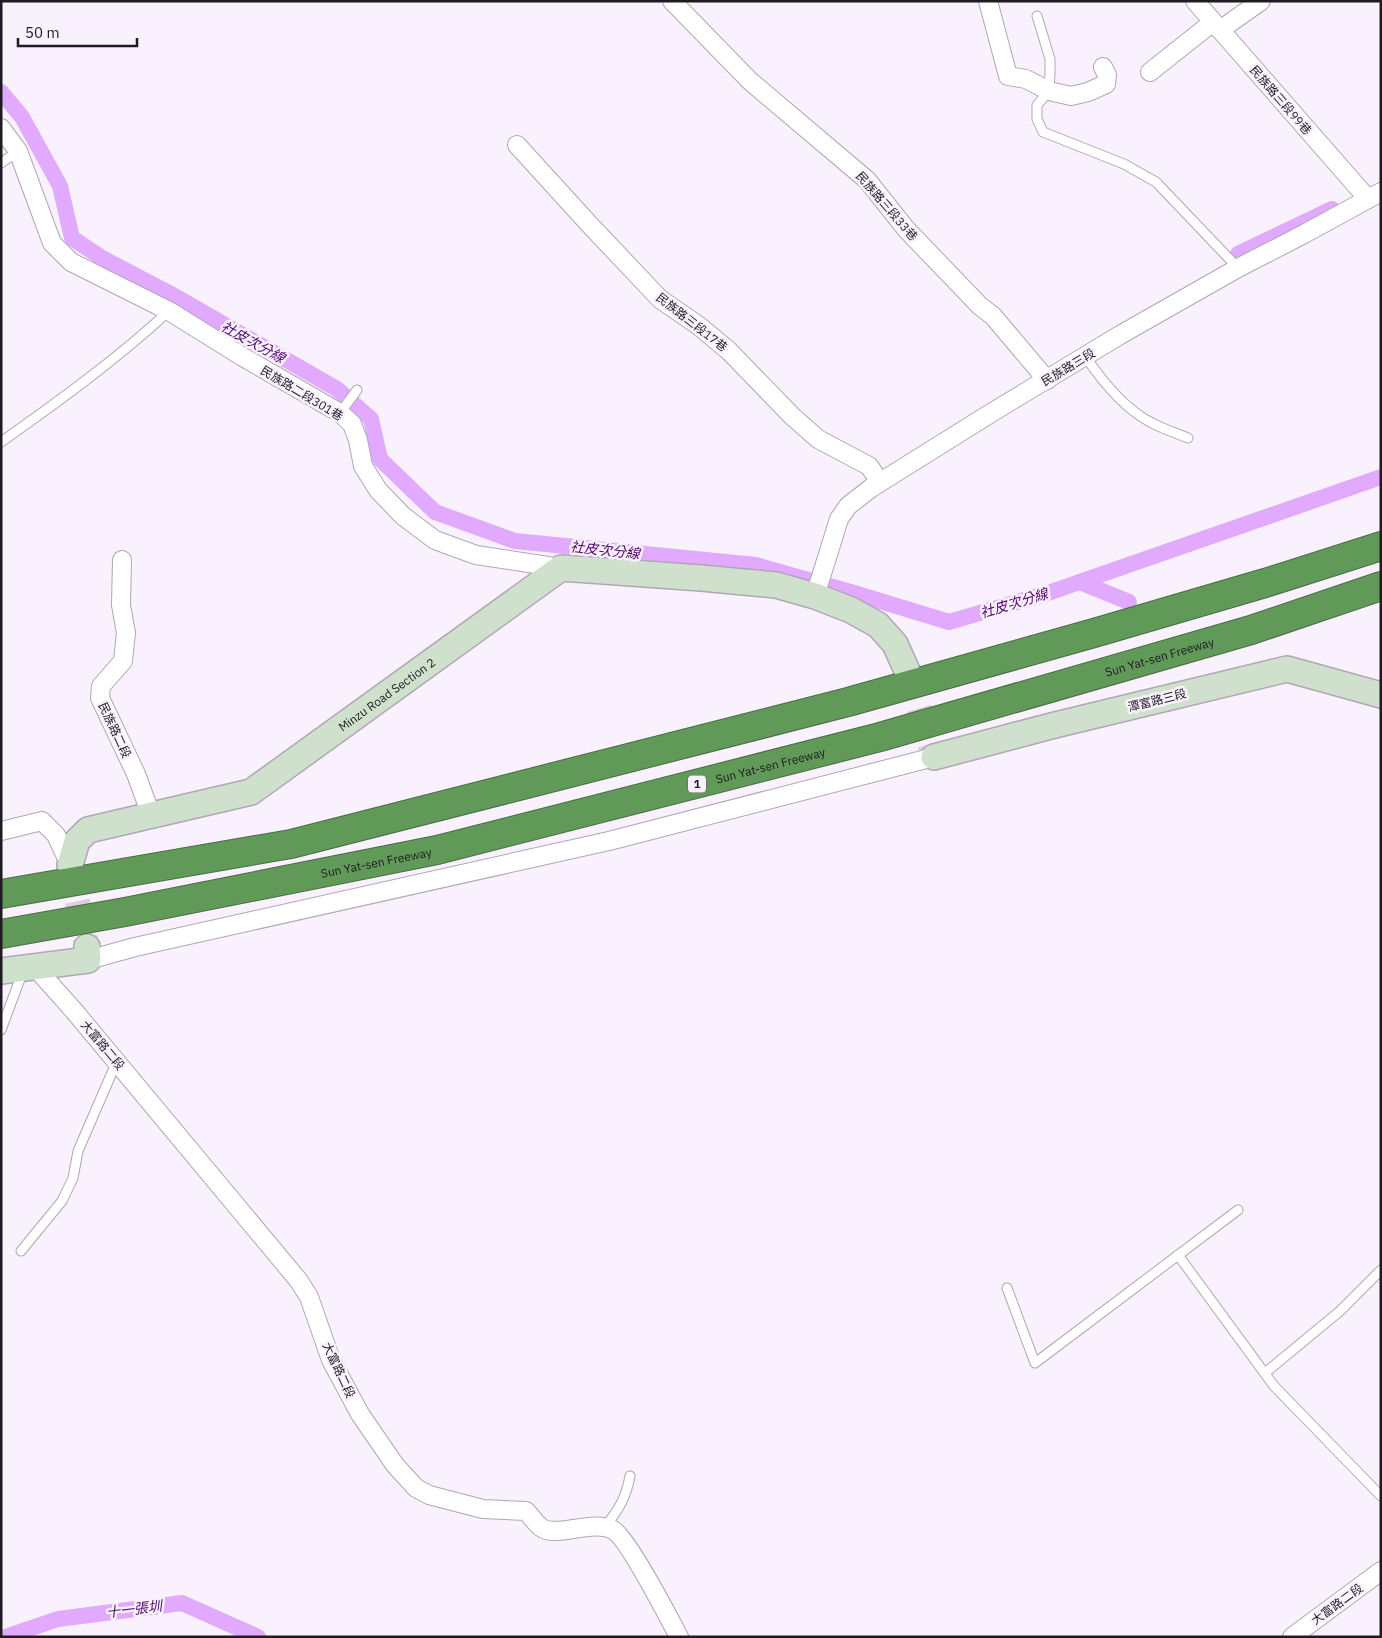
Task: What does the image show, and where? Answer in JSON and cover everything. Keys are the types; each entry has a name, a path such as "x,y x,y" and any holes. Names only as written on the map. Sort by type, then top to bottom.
{"highway":[{"path":"1,894 291,844 848,702 1113,628 1381,546"},
{"name":"Sun Yat-sen Freeway","path":"1,934 125,912 446,848 880,737 1251,630 1381,586"}],"street":[{"name":"民族路三段33巷","path":"672,1 750,81 867,180 906,229 980,306 993,316 1047,380"},
{"path":"988,1 1008,76 1026,79 1049,91 1071,96 1106,84 1107,75 1103,67"},
{"name":"民族路三段99巷","path":"1195,1 1374,196"},
{"path":"1150,72 1216,26 1261,1"},
{"name":"民族路二段301巷","path":"1,128 18,151 52,243 71,262 169,311 243,357 341,410 352,424 358,440 363,466 378,490 402,516 435,540 476,555 561,568"},
{"name":"民族路三段17巷","path":"517,145 660,299 699,326 729,351 792,416 818,439 869,466 880,482"},
{"name":"民族路三段","path":"818,586 839,519 848,506 880,482 991,412 1085,356 1238,268 1374,196"},
{"name":"民族路二段","path":"122,560 121,605 126,632 123,661 101,686 100,698 136,774 150,815"},
{"path":"561,568 701,578 776,586 818,586 851,610 878,625 895,644 908,673"},
{"name":"Minzu Road Section 2","path":"88,830 251,792 561,568"},
{"name":"潭富路三段","path":"934,756 1287,669 1381,695"},
{"path":"20,969 88,954 135,947 609,841 934,756"},
{"path":"1,831 42,821 56,834 70,866"},
{"path":"56,834 88,830"},
{"path":"70,866 77,841 88,830"},
{"name":"大富路二段","path":"20,969 117,1061 299,1281 309,1297 331,1360 360,1414 396,1465 416,1488 429,1495 483,1508 526,1511 542,1528 554,1531 605,1527"},
{"path":"605,1527 615,1530 628,1547 679,1637"},
{"name":"大富路二段","path":"1292,1637 1381,1571"}],"lane":[{"path":"1037,16 1050,59 1049,91 1036,105 1037,119 1043,132 1124,164 1156,182 1238,268"},
{"path":"1,163 18,151"},
{"path":"1,442 66,395 142,335 169,311"},
{"path":"1085,356 1101,380 1134,412 1151,422 1188,438"},
{"path":"341,410 357,390"},
{"path":"1,1030 20,969"},
{"path":"21,1251 62,1201 73,1178 78,1151 117,1061"},
{"path":"1007,1288 1035,1363 1238,1210"},
{"path":"1178,1255 1274,1386 1381,1496"},
{"path":"1265,1374 1340,1311 1381,1270"},
{"path":"605,1527 619,1509 627,1492 630,1476"}],"waterway":[{"name":"社皮次分線","path":"1,92 22,117 60,186 72,238 102,258 171,294 337,389 371,419 380,459 435,512 515,541 756,565 949,622 1048,593 1381,477"},
{"path":"1238,254 1332,209"},
{"path":"1080,582 1129,602"},
{"name":"十一張圳","path":"5,1637 58,1619 182,1603 258,1637"}],"tunnel":[{"path":"908,673 934,757"},
{"path":"70,865 87,947"}]}
